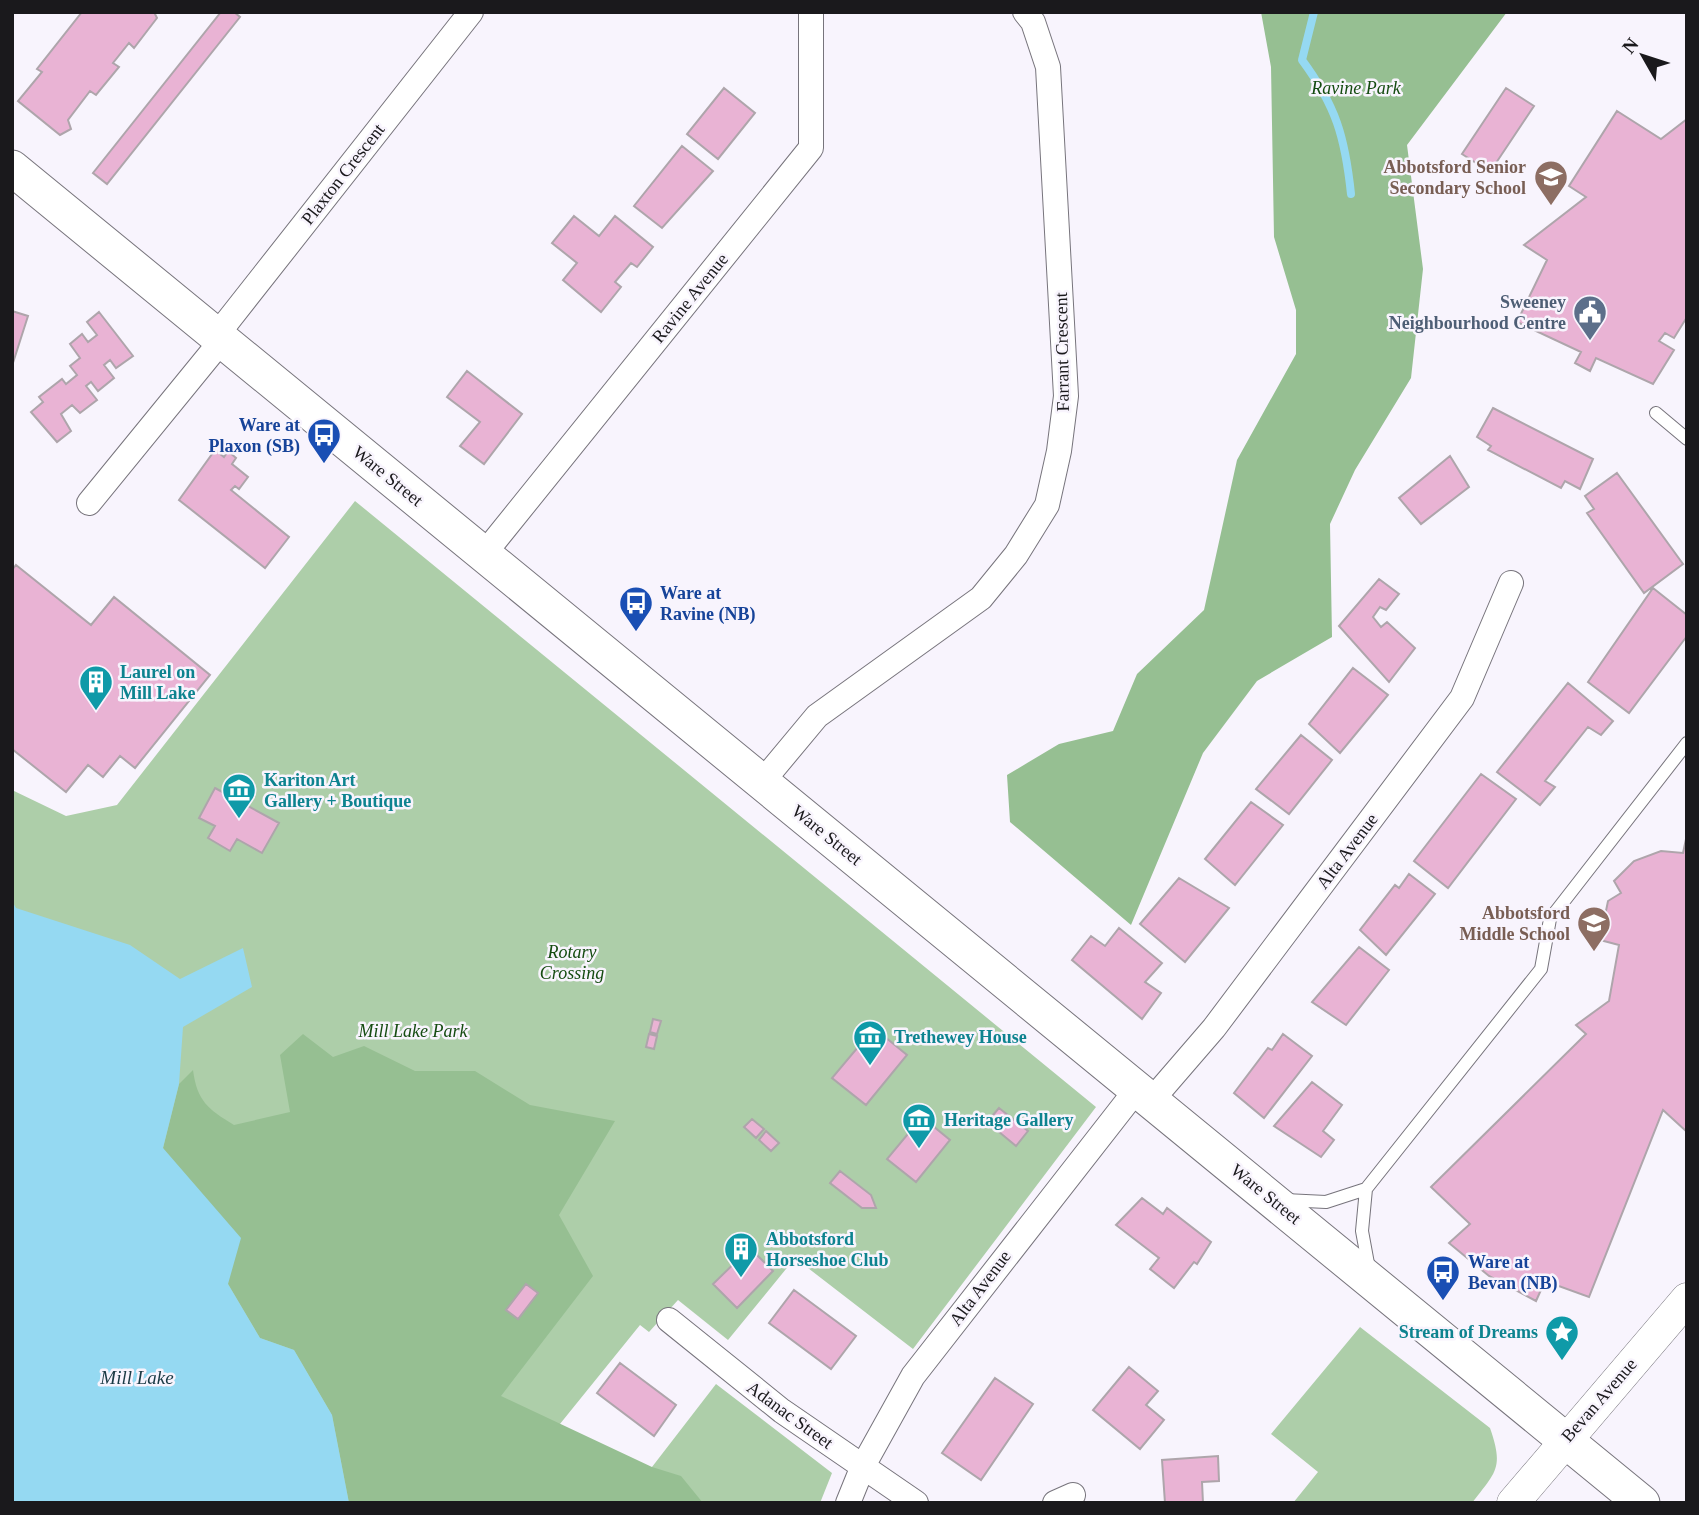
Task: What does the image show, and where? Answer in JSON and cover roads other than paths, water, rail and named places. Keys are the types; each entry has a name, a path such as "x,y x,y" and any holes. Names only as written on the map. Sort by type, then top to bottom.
{"main road":[{"name":"Ware Street","path":"12,168 1642,1503"}],"street":[{"name":"Plaxton Crescent","path":"89,503 471,12"},
{"name":"Ravine Avenue","path":"484,554 811,148 811,12"},
{"name":"Farrant Crescent","path":"762,782 817,716 981,598 1016,555 1046,505 1059,451 1066,382 1048,67 1033,22 1025,12"},
{"name":"Alta Avenue","path":"848,1503 863,1466 913,1377 1144,1095 1214,1028 1462,698 1511,583"},
{"name":"Bevan Avenue","path":"1513,1503 1687,1299"},
{"name":"Adanac Street","path":"669,1320 782,1411 916,1503"}],"lane":[{"path":"1656,412 1687,439"},
{"path":"1370,1280 1362,1231 1366,1189 1541,969 1550,919 1687,743"},
{"path":"1273,1200 1326,1202 1366,1189"}],"water":[{"name":"Mill Lake","path":"12,901 16,908 130,945 180,979 243,948 252,987 183,1027 179,1084 163,1148 241,1238 228,1284 260,1338 294,1350 332,1415 349,1503 12,1503"}],"waterway":[{"path":"1314,12 1302,60 1323,92 1337,123 1346,155 1351,194"}],"place":[{"name":"Abbotsford Senior Secondary School","path":"1551,207"},
{"name":"Sweeney Neighbourhood Centre","path":"1590,342"},
{"name":"Ware at Plaxon (SB)","path":"324,465"},
{"name":"Ware at Ravine (NB)","path":"636,633"},
{"name":"Laurel on Mill Lake","path":"96,712"},
{"name":"Kariton Art Gallery + Boutique","path":"239,820"},
{"name":"Abbotsford Middle School","path":"1594,953"},
{"name":"Trethewey House","path":"870,1067"},
{"name":"Heritage Gallery","path":"919,1150"},
{"name":"Abbotsford Horseshoe Club","path":"741,1279"},
{"name":"Ware at Bevan (NB)","path":"1443,1302"},
{"name":"Stream of Dreams","path":"1562,1362"}],"park label":[{"name":"Ravine Park","path":"1356,88"},
{"name":"Rotary Crossing","path":"572,962"},
{"name":"Mill Lake Park","path":"413,1031"}]}
